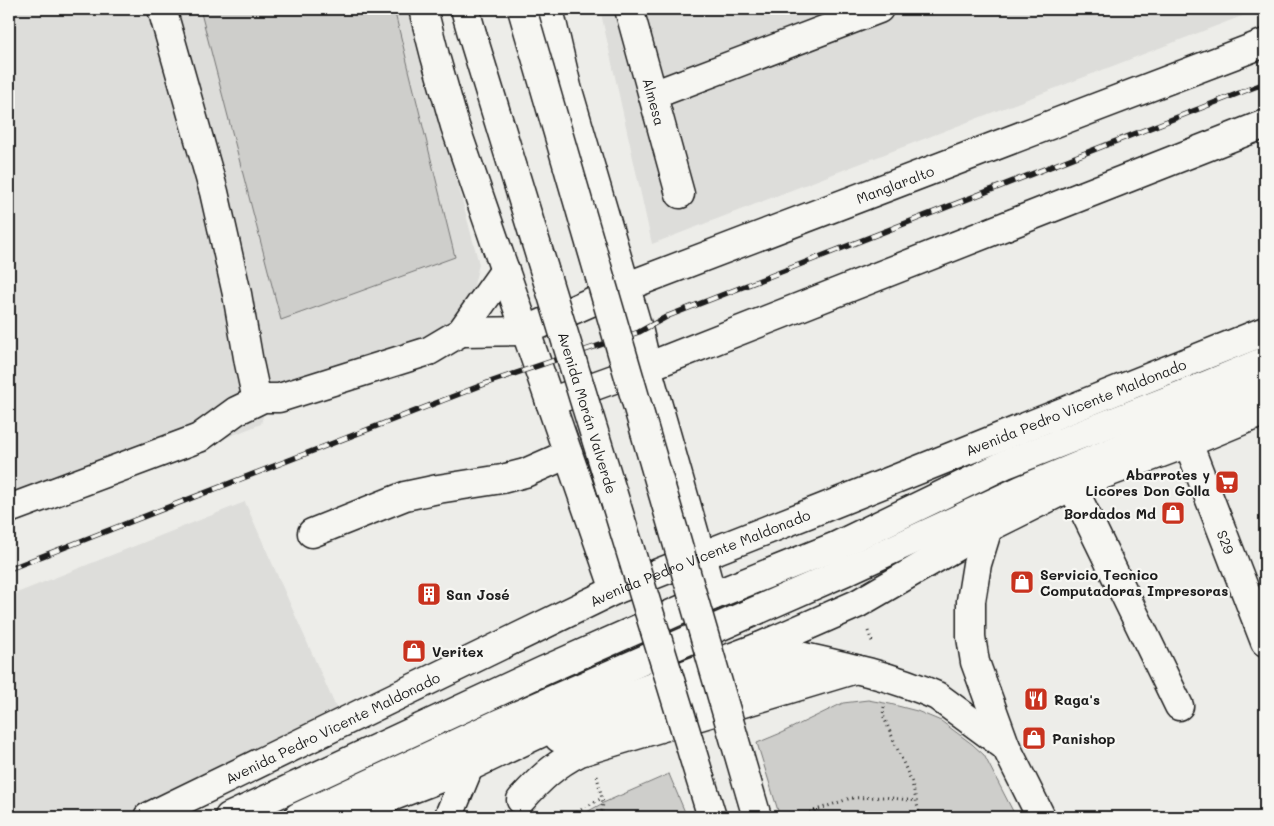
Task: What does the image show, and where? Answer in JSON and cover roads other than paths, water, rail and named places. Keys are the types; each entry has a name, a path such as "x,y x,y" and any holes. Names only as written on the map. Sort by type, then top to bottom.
{"main road":[{"path":"162,9 214,192 237,294 255,390 263,398"},
{"path":"423,9 455,126 615,590"},
{"name":"Avenida Morán Valverde","path":"465,9 712,817"},
{"path":"522,9 757,817"},
{"path":"549,9 566,87 624,287 639,332 647,367 712,596"},
{"name":"Almesa","path":"629,9 680,194"},
{"path":"652,95 879,9"},
{"name":"Manglaralto","path":"525,331 624,287 1265,44"},
{"path":"550,402 647,367 1265,124"},
{"path":"9,509 199,438 236,410 263,398 279,398 429,350 461,332 505,270"},
{"path":"461,332 525,331"},
{"name":"Avenida Pedro Vicente Maldonado","path":"148,817 615,590 1265,331"},
{"path":"229,817 543,671 712,596 834,547 1006,464 1265,361"},
{"path":"298,817 500,723 844,572 1020,490 1265,388"},
{"path":"339,817 469,767 586,712 759,647 857,604 988,528 1072,486 1188,443 1265,411"},
{"name":"S29","path":"1188,443 1265,642"},
{"path":"312,533 405,496 438,488 502,479 525,473 568,454"},
{"path":"1072,486 1179,706"},
{"path":"1020,490 988,528 977,564 971,600 971,637 975,662 1006,747 1041,817"},
{"path":"759,647 886,676 903,682 937,696 1006,747"},
{"path":"559,738 804,657"},
{"path":"937,696 946,694 961,685 972,671 975,662"},
{"path":"516,808 547,772 567,759 591,749 856,669"},
{"path":"449,817 469,767 500,723 543,671"},
{"path":"516,808 537,767 559,738 586,712"}],"railway":[{"path":"9,569 490,382 639,332 668,316 1265,83"}],"place":[{"name":"Abarrotes y Licores Don Golla","path":"1227,482"},
{"name":"Bordados Md","path":"1173,513"},
{"name":"Servicio Tecnico Computadoras Impresoras","path":"1022,582"},
{"name":"San José","path":"429,594"},
{"name":"Veritex","path":"414,651"},
{"name":"Raga's","path":"1036,699"},
{"name":"Panishop","path":"1034,738"}]}
